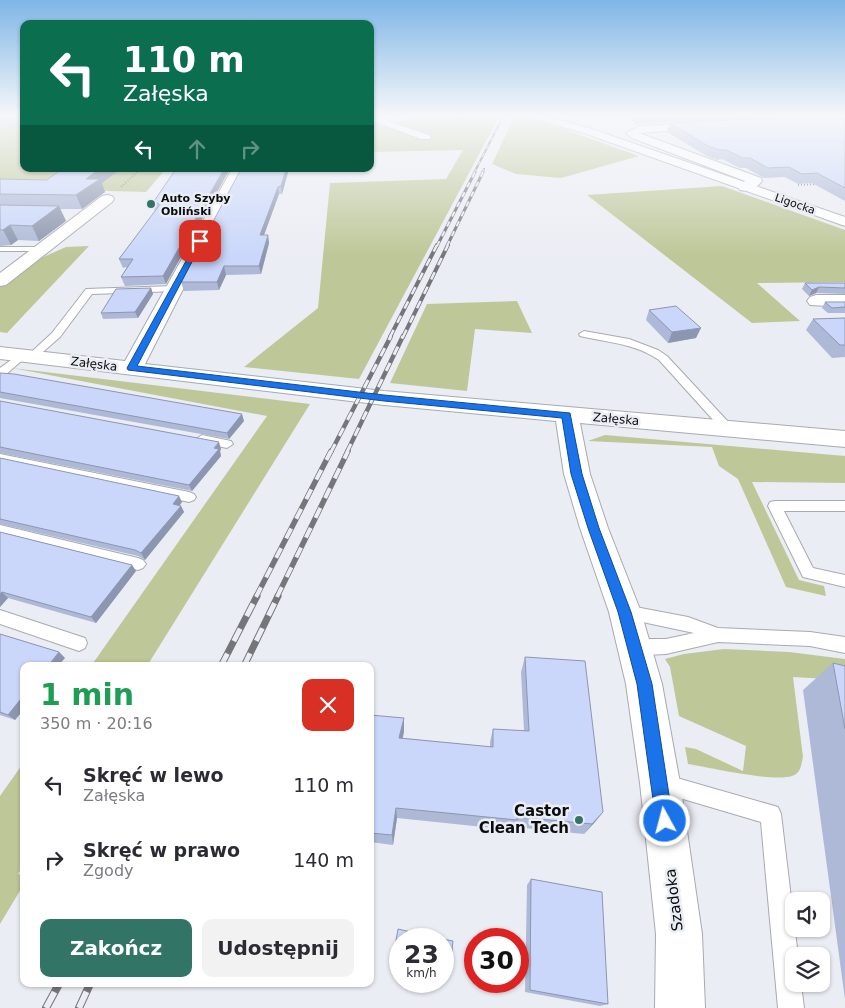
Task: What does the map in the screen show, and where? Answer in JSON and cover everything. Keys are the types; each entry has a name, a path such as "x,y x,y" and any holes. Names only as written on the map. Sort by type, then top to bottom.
{"street":[{"name":"Ligocka","path":"674,162 845,222"},
{"path":"707,162 756,182 746,187"},
{"path":"132,368 236,172"},
{"path":"0,281 107,199"},
{"path":"59,215 88,215"},
{"path":"816,301 845,300"},
{"name":"Załęska","path":"0,353 384,398 845,439"},
{"name":"Szadoka","path":"567,415 577,474 624,612 644,684 660,783 679,934 680,1008"}],"lane":[{"path":"0,249 41,250"},
{"path":"0,374 56,335 90,291 174,289"},
{"path":"584,334 624,340 644,346 655,352 663,358 728,428"},
{"path":"189,437 227,444"},
{"path":"0,458 189,497"},
{"path":"845,506 775,506 808,573 845,581"},
{"path":"0,530 138,564"},
{"path":"624,612 688,624 718,635"},
{"path":"0,618 79,643"},
{"path":"634,647 654,649 718,635 810,639 845,645"},
{"path":"660,783 771,814 791,1008"}],"path":[{"path":"107,199 137,172"}],"green space":[{"path":"0,162 20,162 20,172 163,172 146,192 0,188"},
{"path":"456,162 475,162 359,379 244,367 318,308 330,183 446,179"},
{"path":"493,162 618,162 561,178 516,174 492,164"},
{"path":"722,186 845,230 845,282 757,283 800,321 752,323 587,195"},
{"path":"89,246 7,333 0,332 0,276 66,247"},
{"path":"517,301 532,333 475,329 467,391 390,383 427,304"},
{"path":"12,368 310,404 149,662 94,662 267,416"},
{"path":"605,435 845,456 845,483 752,482 799,580 824,586 826,596 786,587 738,479 719,466 712,447 588,441"},
{"path":"724,649 789,652 845,659 845,680 793,677 803,757 800,768 795,775 783,777 757,776 688,764 685,747 696,749 743,771 746,746 679,716 670,667 665,659 684,654"},
{"path":"20,768 20,871 18,874 20,875 20,891 0,924 0,796"}],"building":[{"path":"757,162 845,162 845,188 817,173 802,174 789,167 768,168"},
{"path":"58,172 95,172 86,179 100,179 76,195 0,194 0,179 47,180"},
{"path":"174,172 222,172 163,276 121,277 133,259 119,259 161,203 152,204"},
{"path":"239,172 285,172 260,235 268,235 259,266 224,266 217,282 181,282"},
{"path":"0,205 59,206 32,226 10,225 0,230"},
{"path":"805,283 845,283 845,288 819,287 812,290"},
{"path":"151,288 135,312 101,313 116,289"},
{"path":"825,302 845,302 845,307 832,308"},
{"path":"676,306 701,328 672,332 649,310"},
{"path":"845,318 845,345 840,345 813,319"},
{"path":"0,373 242,414 227,433 0,392"},
{"path":"0,401 219,442 214,448 219,449 189,485 0,447"},
{"path":"0,458 179,496 173,504 181,506 141,553 135,550 0,519"},
{"path":"0,532 132,565 91,617 2,592 0,594"},
{"path":"0,634 59,652 51,662 20,662 20,700 8,715 0,712"},
{"path":"525,657 585,661 603,812 592,824 517,817 517,820 396,808 392,835 374,833 374,715 404,718 399,738 493,747 493,729 529,731"},
{"path":"833,663 845,666 845,729"},
{"path":"531,879 602,892 608,1004 530,990"}],"railway":[{"path":"474,173 480,162"},
{"path":"482,173 484,169"},
{"path":"437,246 475,172"},
{"path":"447,246 483,172"},
{"path":"390,337 437,245"},
{"path":"403,337 448,245"},
{"path":"331,452 391,336"},
{"path":"347,452 403,336"},
{"path":"256,597 331,451"},
{"path":"277,597 348,451"},
{"path":"223,662 257,596"},
{"path":"246,662 278,596"},
{"path":"46,1008 57,987"},
{"path":"79,1008 89,987"}],"place":[{"name":"Auto Szyby Obliński","path":"151,204"},
{"name":"Castor Clean Tech","path":"579,820"}],"route":[{"path":"200,241 132,368 384,398 567,415 577,474 624,612 644,684 665,821"}]}
